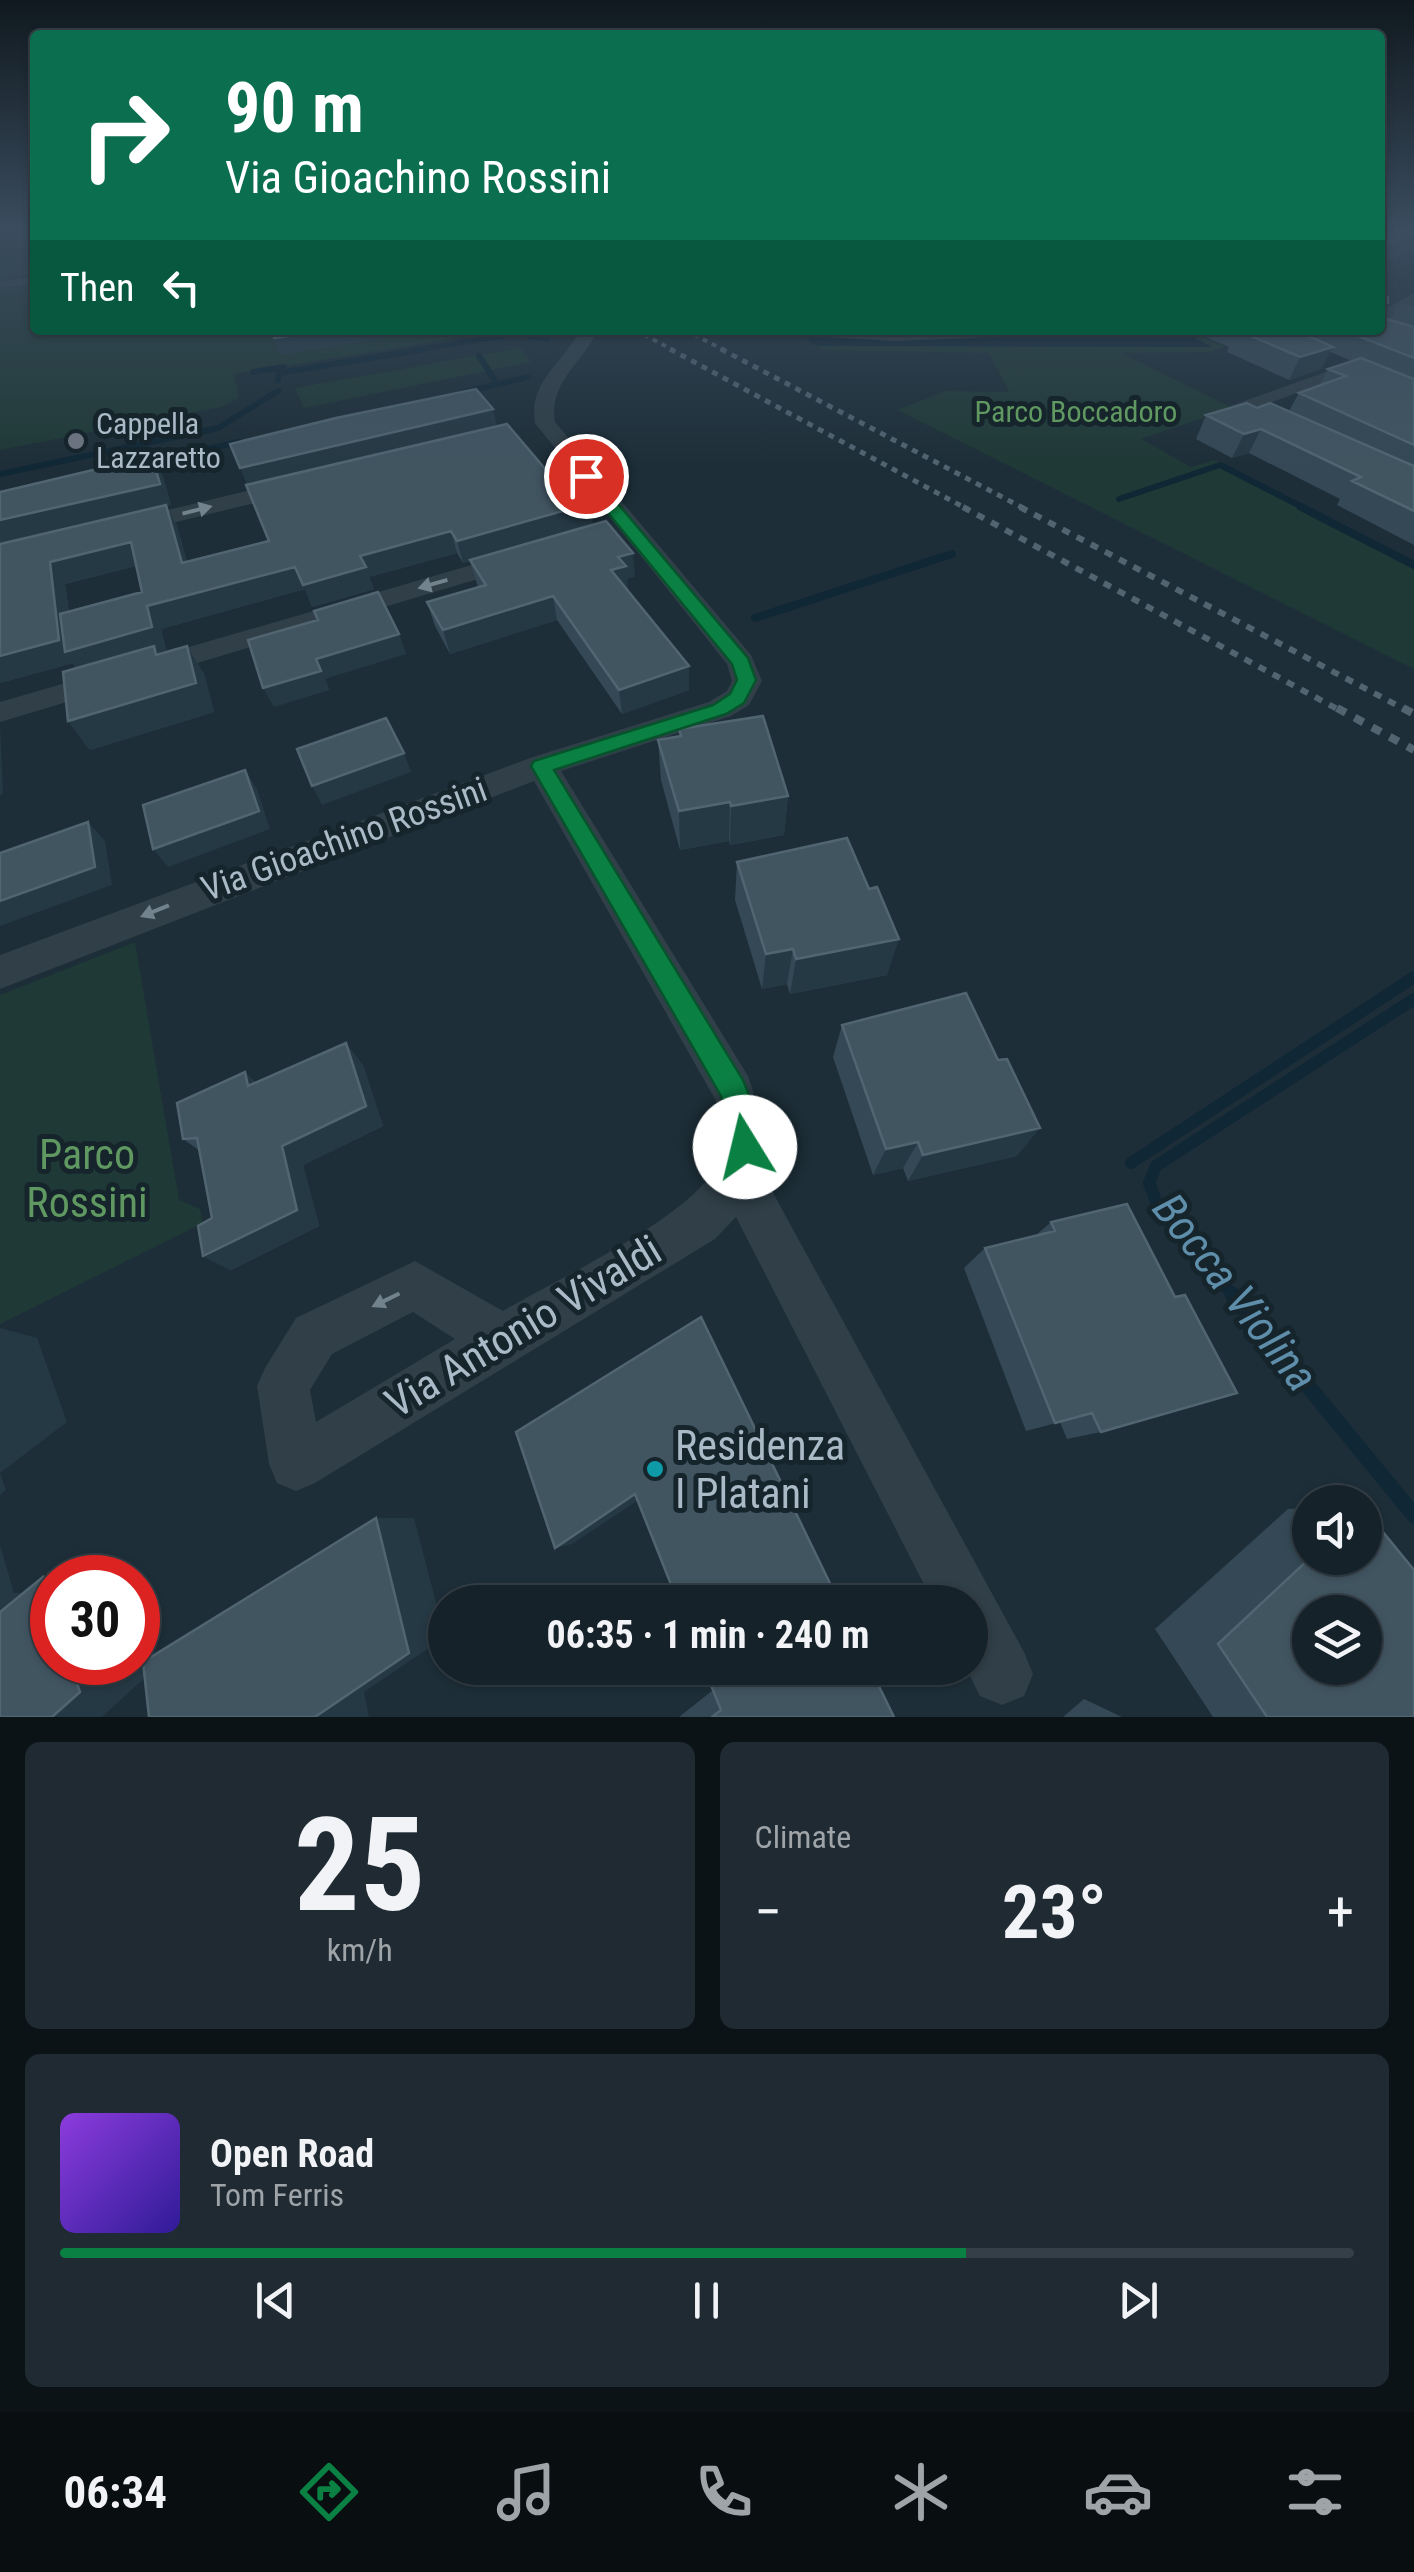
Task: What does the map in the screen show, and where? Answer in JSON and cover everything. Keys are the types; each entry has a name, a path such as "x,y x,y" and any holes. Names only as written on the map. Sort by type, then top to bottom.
{"street":[{"path":"1388,329 1407,307"},
{"name":"Via Gioachino Rossini","path":"0,972 541,766 720,710 744,690 746,674 741,662 618,530 538,428 545,389 585,335"},
{"path":"1292,432 1240,406 1358,374 1318,357"},
{"path":"94,535 322,480"},
{"path":"0,712 551,549"},
{"path":"541,766 733,1090 745,1130 738,1174 955,1585"},
{"name":"Via Antonio Vivaldi","path":"500,1338 415,1286 314,1336 283,1386 296,1464 698,1222 720,1203 738,1174"},
{"path":"988,1648 1002,1674"}],"green space":[{"path":"0,307 30,307 30,335 476,335 234,374 239,398 221,407 0,450"},
{"name":"Parco Boccadoro","path":"1199,335 1225,347 1209,352 1121,353 1233,408 1141,439 1191,467 1215,460 1414,563 1414,669 897,410 946,391 1009,392 989,353 822,350 809,336"},
{"path":"520,348 531,362 304,408 295,388"},
{"name":"Parco Rossini","path":"135,942 179,1200 200,1209 203,1223 0,1324 0,995"}],"water":[{"path":"1190,335 1212,347 821,346 811,344 807,336"}],"building":[{"path":"1385,318 1414,327 1414,358 1356,335 1385,335"},
{"path":"1249,335 1307,335 1333,347 1300,357"},
{"path":"1361,358 1414,379 1414,445 1299,393 1346,376 1328,369"},
{"path":"476,389 493,409 240,468 230,444 336,418"},
{"path":"1247,403 1257,408 1270,403 1414,466 1414,511 1352,481 1361,477 1261,429 1244,434 1206,415"},
{"path":"507,424 558,484 571,480 591,503 457,541 451,531 360,556 366,567 303,585 295,567 147,606 152,627 65,652 60,614 142,592 131,542 50,562 59,640 0,656 0,544 166,505 182,563 269,541 246,485"},
{"path":"152,456 160,484 0,520 0,492"},
{"path":"606,521 633,553 618,557 626,566 611,570 689,666 619,690 553,596 443,630 427,602 486,585 470,560"},
{"path":"378,592 399,634 316,659 321,671 263,688 248,640 318,620 314,611"},
{"path":"154,646 156,655 187,646 196,683 68,721 63,672"},
{"path":"763,716 788,796 679,811 658,740 681,736 679,729"},
{"path":"386,718 404,753 312,786 297,749"},
{"path":"245,770 259,811 153,849 143,805"},
{"path":"88,822 95,867 0,901 0,853"},
{"path":"847,838 869,889 877,887 899,939 796,959 793,949 766,954 737,862"},
{"path":"966,993 998,1060 1007,1059 1040,1128 923,1155 918,1142 886,1149 842,1025"},
{"path":"346,1043 366,1106 282,1146 297,1210 203,1256 198,1226 212,1218 197,1138 183,1139 177,1103 245,1072 248,1086"},
{"path":"1127,1204 1175,1297 1185,1295 1237,1393 1101,1432 1092,1413 1055,1423 985,1248 1055,1231 1051,1222"},
{"name":"Residenza I Platani","path":"701,1317 831,1585 671,1585 635,1494 555,1548 516,1432"},
{"path":"376,1518 409,1653 315,1717 149,1717 146,1685 160,1685 160,1651"},
{"path":"1382,1531 1414,1570 1414,1717 1267,1717 1218,1644 1292,1575 1382,1575"},
{"path":"30,1588 30,1685 78,1685 80,1692 52,1717 0,1717 0,1612"},
{"path":"711,1685 878,1685 894,1717 712,1717 721,1710"}],"waterway":[{"path":"410,351 510,335"},
{"path":"522,335 548,339"},
{"path":"278,380 279,373 425,349"},
{"path":"479,356 494,379"},
{"path":"253,372 284,367"},
{"path":"465,392 528,377"},
{"path":"0,474 218,428 278,391"},
{"path":"143,463 239,442"},
{"path":"1119,499 1220,465 1306,509"},
{"path":"1301,507 1414,565"},
{"path":"755,618 952,554"},
{"path":"1131,1163 1414,977"},
{"name":"Bocca Violina","path":"1235,1298 1156,1201 1149,1183 1156,1166 1414,999"},
{"name":"Bocca Violina","path":"1233,1295 1414,1515"}],"railway":[{"path":"645,335 675,351"},
{"path":"695,335 726,351"},
{"path":"670,349 967,509"},
{"path":"721,349 1025,509"},
{"path":"963,507 1341,711"},
{"path":"1020,507 1408,711"},
{"path":"1337,708 1414,750"},
{"path":"1403,708 1414,714"}],"place":[{"name":"Cappella Lazzaretto","path":"76,441"},
{"name":"Residenza I Platani","path":"655,1469"}],"route":[{"path":"586,476 746,671 744,690 720,710 541,766 733,1090 742,1109 745,1147"}]}
